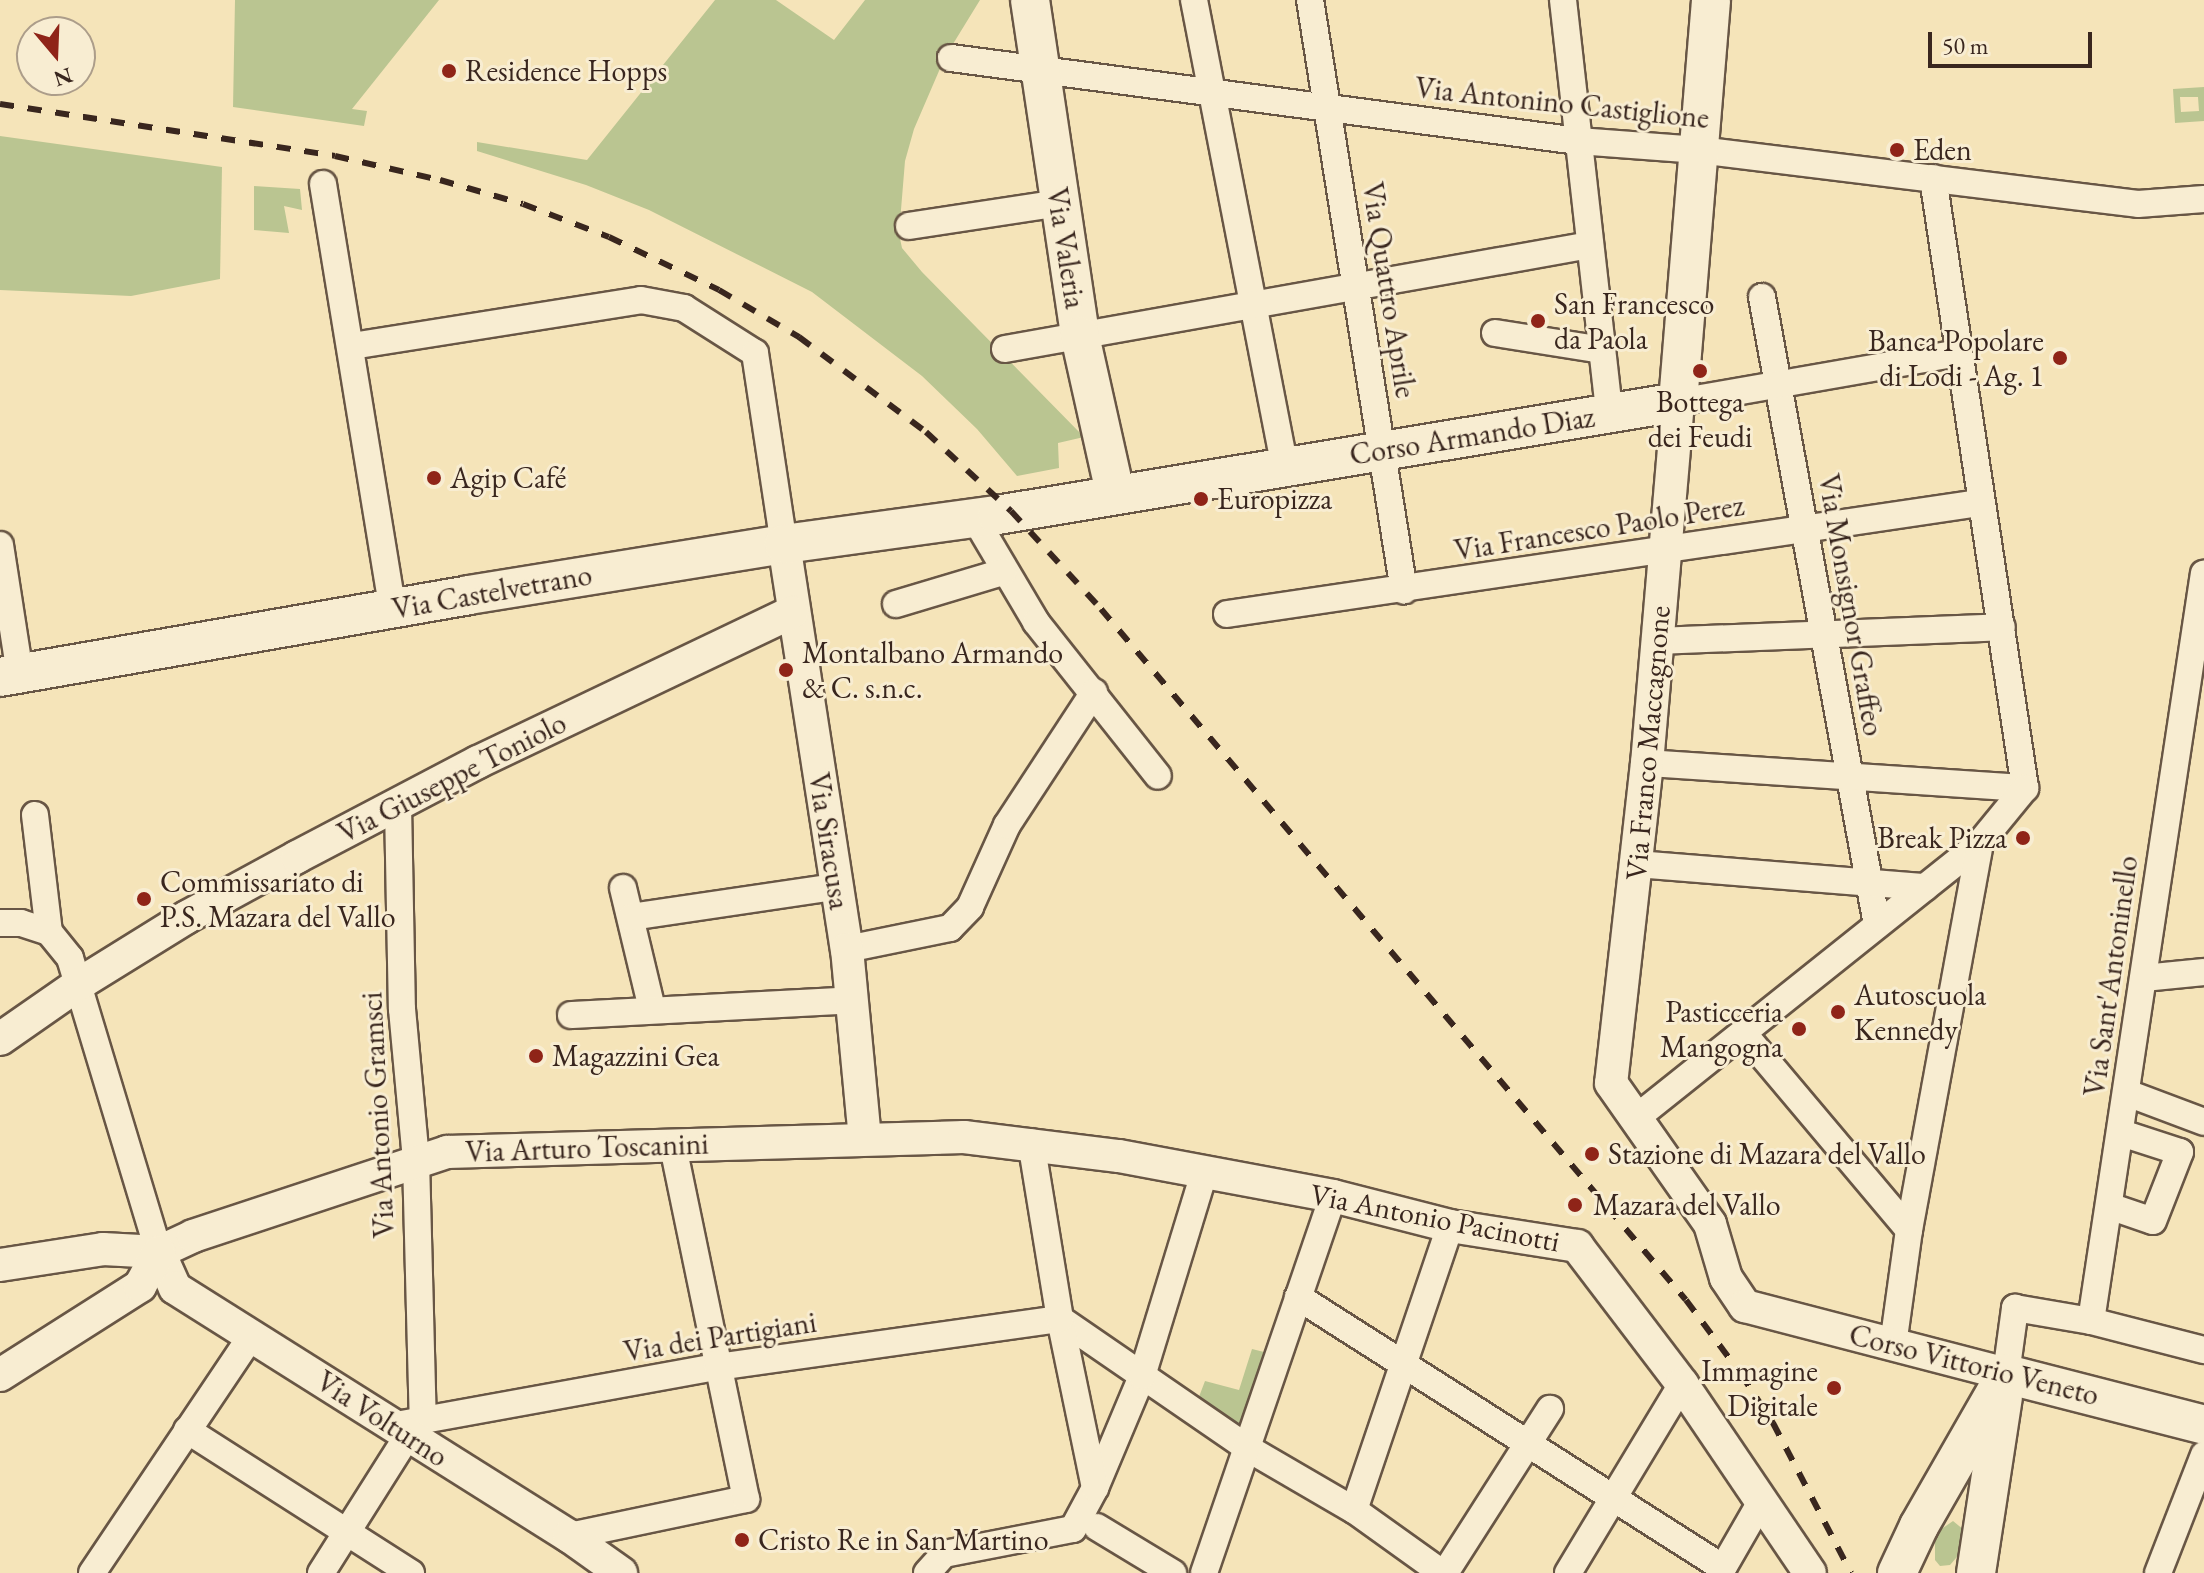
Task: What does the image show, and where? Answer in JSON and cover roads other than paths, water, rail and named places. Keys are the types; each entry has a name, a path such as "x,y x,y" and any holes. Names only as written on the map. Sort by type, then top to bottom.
{"main road":[{"name":"Via Valeria","path":"1030,0 1080,336 1115,493"},
{"path":"1678,402 1711,0"},
{"name":"Corso Armando Diaz","path":"980,516 1678,402"},
{"name":"Via Castelvetrano","path":"10,676 784,544 980,516"},
{"path":"1900,1572 1919,1526 2006,1374"},
{"path":"1979,1534 2006,1374"},
{"name":"Corso Vittorio Veneto","path":"2006,1374 2204,1425"},
{"path":"1919,1526 1953,1509 1965,1511 1973,1518 1979,1534 1982,1553 1976,1573"}],"street":[{"path":"1194,0 1285,466"},
{"name":"Via Quattro Aprile","path":"1310,0 1404,591"},
{"path":"1563,0 1609,413"},
{"name":"Via Antonino Castiglione","path":"951,58 1578,141 1699,150 2138,204 2204,199"},
{"path":"1636,1118 1980,843 2025,788 1933,178"},
{"path":"323,184 393,610"},
{"path":"909,226 1059,203"},
{"path":"1005,349 1255,302 1358,287 1590,245"},
{"name":"Via Monsignor Graffeo","path":"1762,297 1877,925"},
{"path":"352,346 641,300 684,308 755,353 784,544"},
{"path":"1495,333 1602,350"},
{"name":"Corso Armando Diaz","path":"1678,402 1959,353"},
{"name":"Via Franco Maccagnone","path":"1636,1118 1611,1083 1647,763 1678,402"},
{"name":"Via Francesco Paolo Perez","path":"1227,614 1404,591 1980,503"},
{"path":"980,516 1003,572 1036,622 1158,776"},
{"name":"Via Siracusa","path":"784,544 792,612 854,1000 865,1138"},
{"path":"0,545 10,676"},
{"path":"896,604 1003,572"},
{"name":"Via Sant'Antoninello","path":"2091,1321 2198,642 2204,573"},
{"name":"Via Giuseppe Toniolo","path":"0,1039 79,984 187,917 478,762 792,612"},
{"path":"1657,641 2002,627"},
{"path":"847,949 950,928 970,907 1007,825 1094,692"},
{"path":"1647,763 2025,788"},
{"name":"Via Antonio Gramsci","path":"398,805 402,1009 416,1160 407,1427"},
{"path":"0,1375 140,1286 159,1252 79,984 70,958 49,932 35,815"},
{"path":"1893,1345 1909,1230 1980,843"},
{"path":"1637,864 1925,887"},
{"path":"631,917 835,887"},
{"path":"623,888 652,1009"},
{"path":"0,923 21,923 49,932"},
{"path":"2144,978 2204,972"},
{"path":"571,1015 854,1000"},
{"path":"1744,1034 1909,1230"},
{"path":"2127,1093 2204,1122"},
{"name":"Corso Vittorio Veneto","path":"1636,1118 1710,1224 1726,1278 1745,1306 2006,1374"},
{"path":"2109,1206 2153,1221 2180,1152 2121,1133"},
{"name":"Via Arturo Toscanini","path":"159,1252 193,1236 447,1152 865,1138 964,1137 1031,1142"},
{"path":"1031,1142 1093,1492"},
{"name":"Via Antonio Pacinotti","path":"1031,1142 1333,1196 1450,1226 1577,1246 1682,1384 1810,1573"},
{"path":"569,1536 746,1499 673,1146"},
{"path":"1085,1528 1093,1492 1142,1376 1204,1173"},
{"path":"1204,1573 1249,1449 1333,1196"},
{"path":"1354,1510 1450,1226"},
{"path":"0,1265 103,1249 159,1252"},
{"name":"Via Volturno","path":"159,1252 175,1288 407,1427 621,1573"},
{"path":"1298,1297 1722,1570 1762,1500"},
{"path":"2006,1374 2015,1308 2091,1321 2204,1350"},
{"path":"1060,1319 1249,1449 1354,1510 1443,1573 1550,1409"},
{"name":"Via dei Partigiani","path":"407,1427 717,1367 1060,1319"},
{"path":"92,1573 251,1336"},
{"path":"1568,1573 1682,1384"},
{"path":"321,1573 348,1532 407,1427"},
{"path":"187,1430 411,1573"},
{"path":"2158,1573 2204,1455"},
{"path":"938,1567 1085,1528 1173,1573"}],"railway":[{"path":"0,104 335,156 440,180 523,204 609,237 719,290 799,337 926,432 1011,511 1101,609 1686,1300 1773,1423 1851,1573"}],"place":[{"name":"Residence Hopps","path":"449,71"},
{"name":"Eden","path":"1897,150"},
{"name":"San Francesco da Paola","path":"1538,321"},
{"name":"Banca Popolare di Lodi - Ag. 1","path":"2060,358"},
{"name":"Bottega dei Feudi","path":"1700,371"},
{"name":"Agip Café","path":"434,478"},
{"name":"Europizza","path":"1201,499"},
{"name":"Montalbano Armando & C. s.n.c.","path":"786,670"},
{"name":"Break Pizza","path":"2023,838"},
{"name":"Commissariato di P.S. Mazara del Vallo","path":"144,899"},
{"name":"Autoscuola Kennedy","path":"1838,1012"},
{"name":"Pasticceria Mangogna","path":"1799,1029"},
{"name":"Magazzini Gea","path":"536,1056"},
{"name":"Stazione di Mazara del Vallo","path":"1592,1154"},
{"name":"Mazara del Vallo","path":"1575,1205"},
{"name":"Immagine Digitale","path":"1834,1388"},
{"name":"Cristo Re in San Martino","path":"742,1540"}]}
